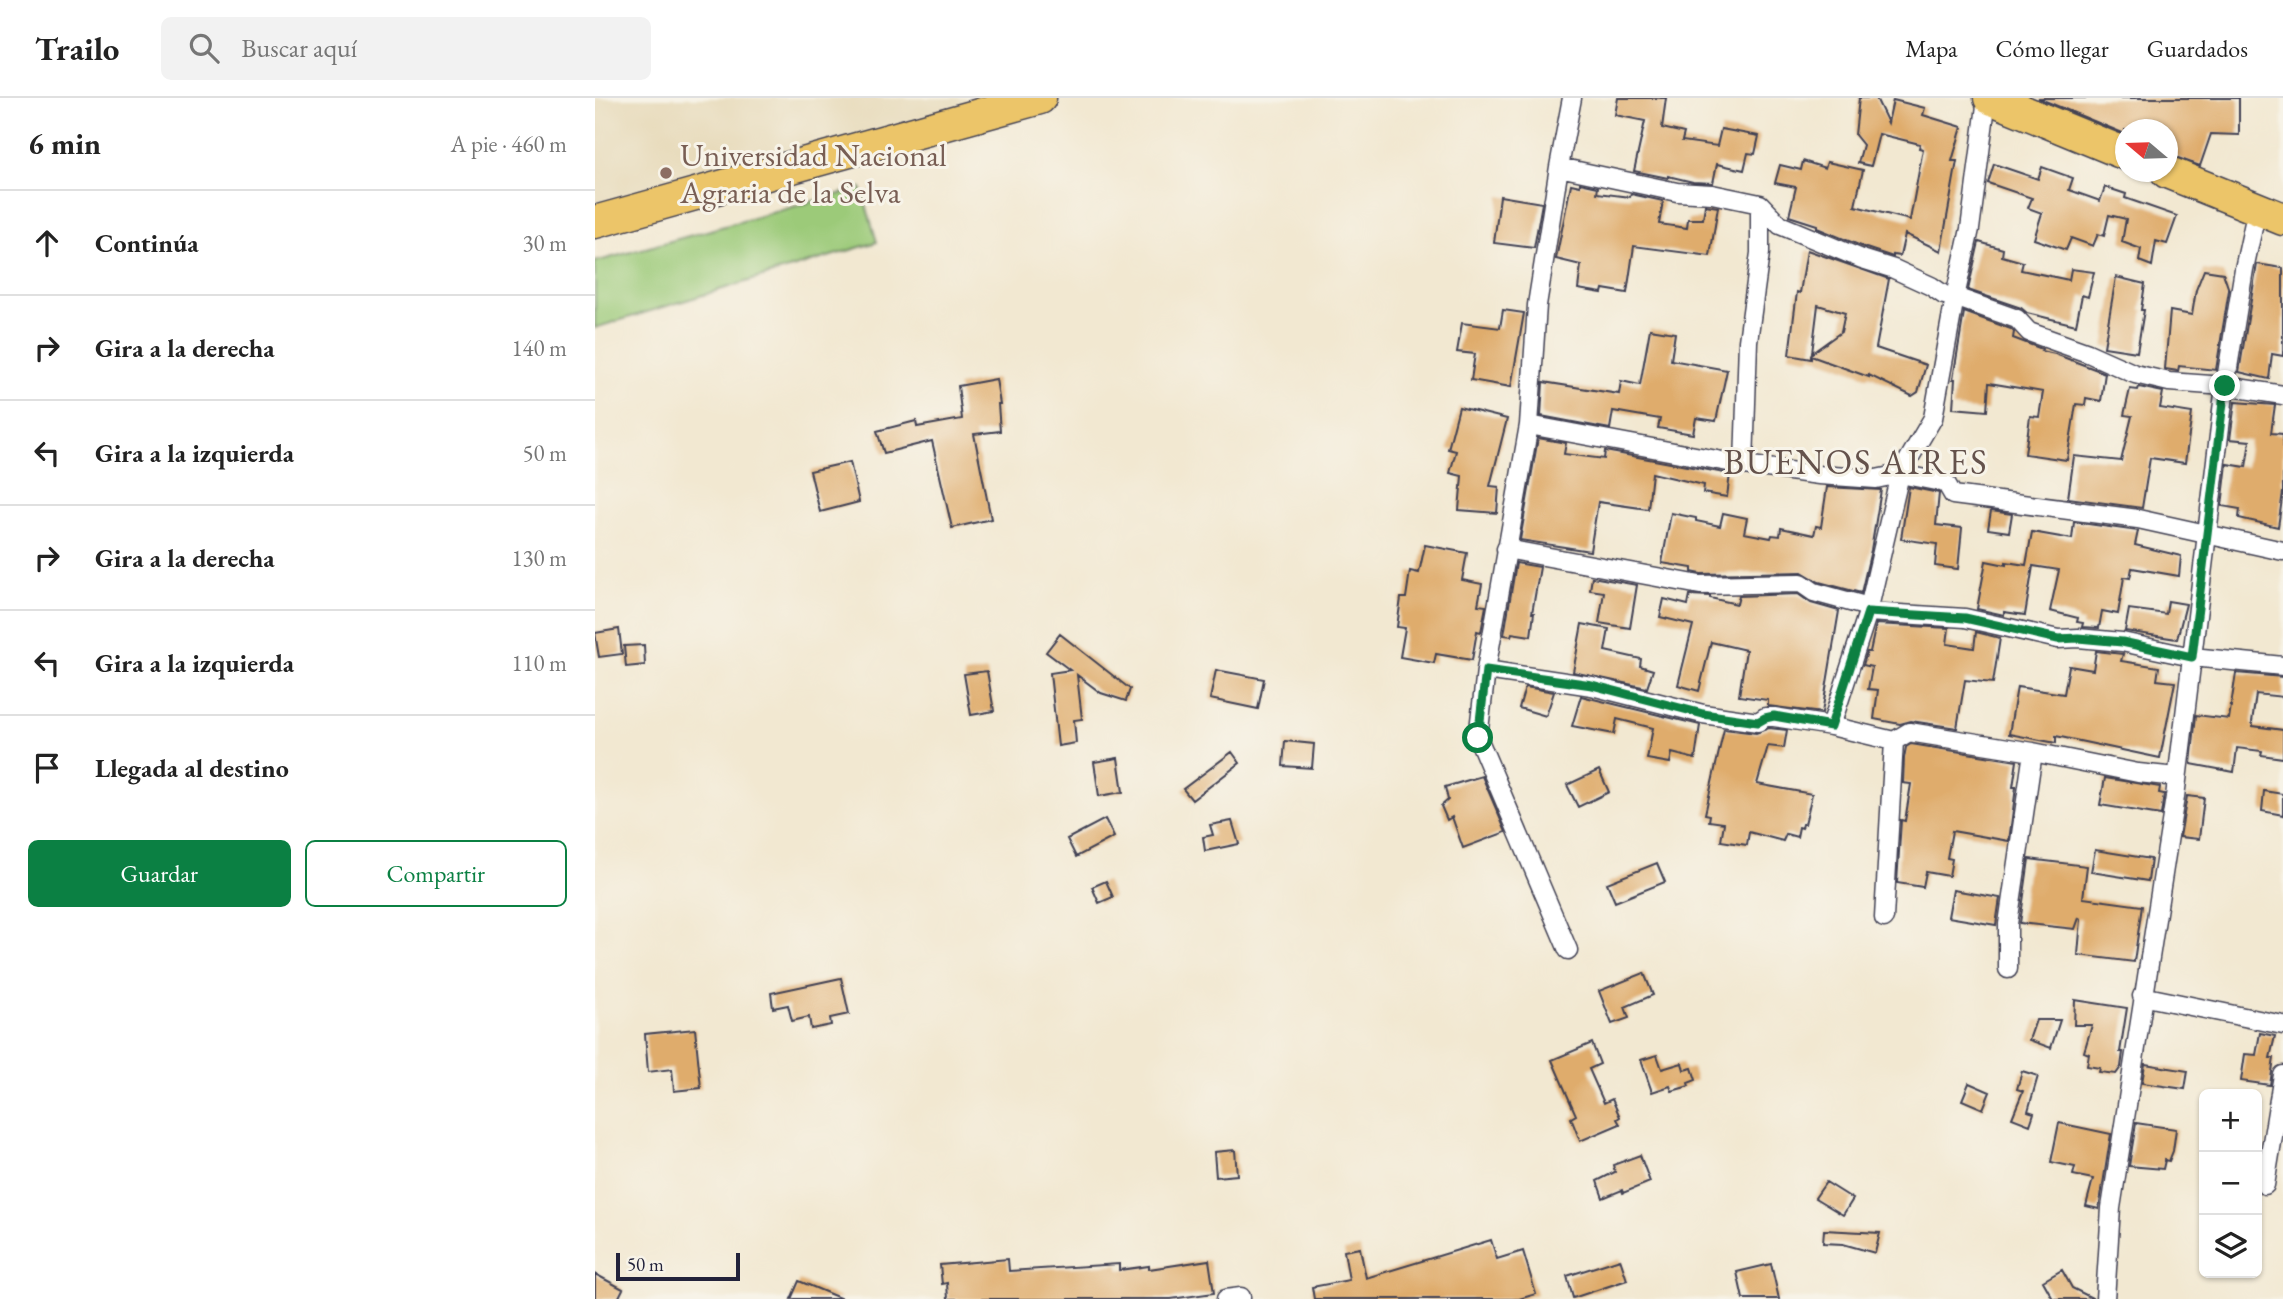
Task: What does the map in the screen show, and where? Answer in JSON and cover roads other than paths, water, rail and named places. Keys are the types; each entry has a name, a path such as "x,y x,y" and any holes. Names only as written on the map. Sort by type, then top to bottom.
{"highway":[{"path":"595,222 1040,98"},
{"path":"1988,98 2115,150"},
{"path":"2178,176 2270,214"}],"street":[{"path":"1568,950 1478,738 1486,670 1529,425 1537,305 1572,98"},
{"path":"1831,726 1868,612 1900,474 1933,418 1970,229 1988,98"},
{"path":"1559,167 1677,192 1712,194 1760,204 1780,225 1862,259 1894,269 1944,295 2017,319 2029,332 2135,373 2169,382 2225,386 2283,395"},
{"path":"1744,465 1748,341 1760,253 1760,204"},
{"path":"2105,1299 2111,1208 2177,777 2225,386 2244,269 2270,214"},
{"path":"1529,425 1744,465 1819,475 1876,479 1900,474 1946,483 1953,495 2138,519 2283,551"},
{"path":"1506,549 1700,585 1801,583 1814,592 1865,606 1868,612"},
{"path":"1868,612 1965,618 2058,639 2122,642 2192,657 2283,666"},
{"path":"1486,670 1592,685 1703,714 1758,722 1774,716 1893,741 1909,732 2033,752 2138,773 2177,777"},
{"path":"1884,918 1893,741"},
{"path":"2008,968 2008,924 2033,752"},
{"path":"2142,996 2283,1025"},
{"path":"2265,1185 2283,1075"},
{"path":"1226,1299 1241,1299"}],"place":[{"name":"Universidad Nacional Agraria de la Selva","path":"666,173"}],"district":[{"name":"BUENOS AIRES","path":"1856,461"}]}
